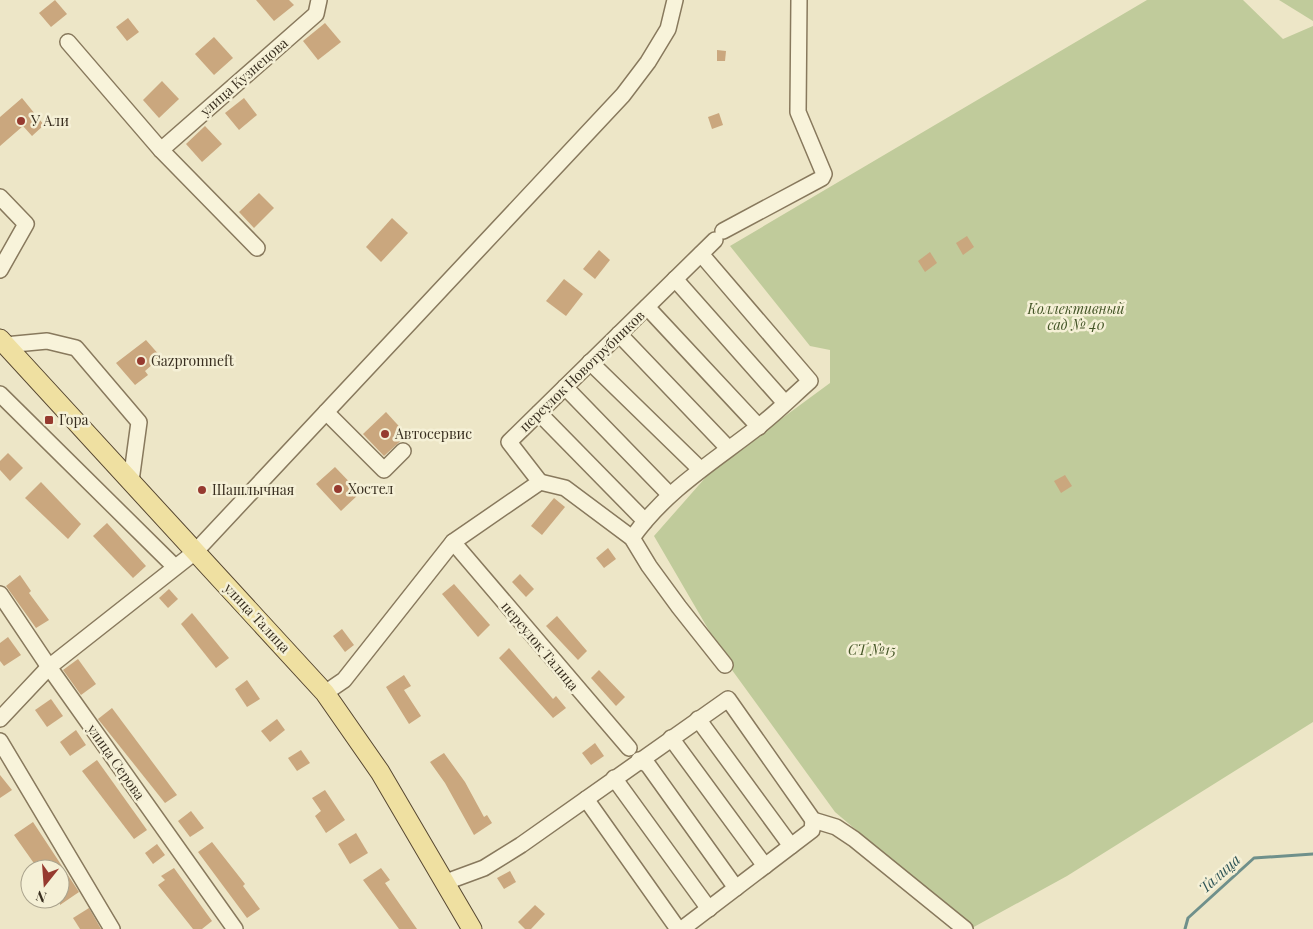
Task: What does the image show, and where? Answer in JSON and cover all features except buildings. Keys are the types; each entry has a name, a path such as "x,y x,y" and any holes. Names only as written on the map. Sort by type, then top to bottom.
{"main road":[{"name":"улица Талица","path":"3,342 325,693 380,772 472,929"}],"street":[{"name":"улица Кузнецова","path":"161,150 316,14 318,0"},
{"path":"0,719 48,667 195,552 623,95 648,62 668,29 675,0"},
{"name":"переулок Новотрубников","path":"540,482 509,442 719,236 822,178 824,174 798,112 799,0"},
{"path":"68,42 161,150 257,248"},
{"path":"0,197 26,224 0,270"},
{"path":"632,538 645,520 669,494 758,427 810,381 701,254"},
{"path":"675,279 785,403"},
{"path":"647,307 758,427"},
{"path":"619,334 728,448"},
{"path":"3,342 48,340 76,348 139,422 132,481"},
{"path":"590,362 700,469"},
{"path":"565,387 669,494"},
{"path":"0,394 175,567"},
{"path":"326,412 384,470 403,451"},
{"path":"539,413 645,520"},
{"path":"325,693 344,680 453,542 540,482 565,488 632,538 669,594 725,665"},
{"name":"переулок Талица","path":"453,542 629,748"},
{"name":"улица Серова","path":"0,594 48,667 235,929"},
{"path":"446,882 484,868 521,846 728,698 813,820 836,827 854,839 965,929"},
{"path":"698,719 791,846"},
{"path":"671,738 765,866"},
{"path":"0,741 112,929"},
{"path":"639,760 648,765 736,888"},
{"path":"614,778 709,909"},
{"path":"586,799 678,929"},
{"path":"682,929 812,830 813,820"}],"green space":[{"name":"Коллективный сад № 40","path":"1147,0 1243,0 1283,39 1313,26 1313,722 1067,876 972,928 835,812 732,670 654,536 713,469 830,383 830,350 810,346 730,246"},
{"path":"1279,0 1313,0 1313,21"}],"waterway":[{"name":"Талица","path":"1185,929 1188,918 1254,858 1313,854"}],"place":[{"name":"У Али","path":"21,121"},
{"name":"Gazpromneft","path":"141,361"},
{"name":"Гора","path":"49,420"},
{"name":"Автосервис","path":"385,434"},
{"name":"Хостел","path":"338,489"},
{"name":"Шашлычная","path":"202,490"}],"park label":[{"name":"СТ №15","path":"872,650"}]}
